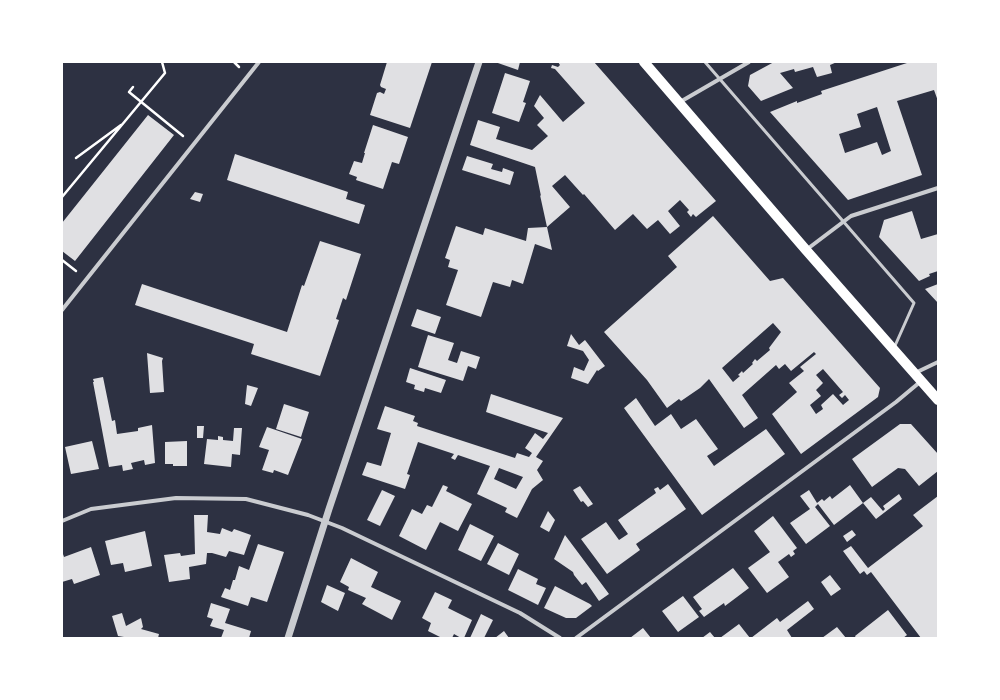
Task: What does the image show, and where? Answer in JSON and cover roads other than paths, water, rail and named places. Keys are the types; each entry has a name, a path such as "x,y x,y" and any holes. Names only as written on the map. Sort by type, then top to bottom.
{"main road":[{"path":"644,62 938,400"}],"street":[{"path":"62,310 259,62"},
{"path":"288,638 324,522 479,62"},
{"path":"680,103 748,62"},
{"path":"806,250 851,216 938,188"},
{"path":"576,638 889,407 918,378 938,362"},
{"path":"62,520 91,509 176,498 246,499 308,515 342,528 520,613 560,638"}],"lane":[{"path":"705,62 914,303 894,350"}]}
